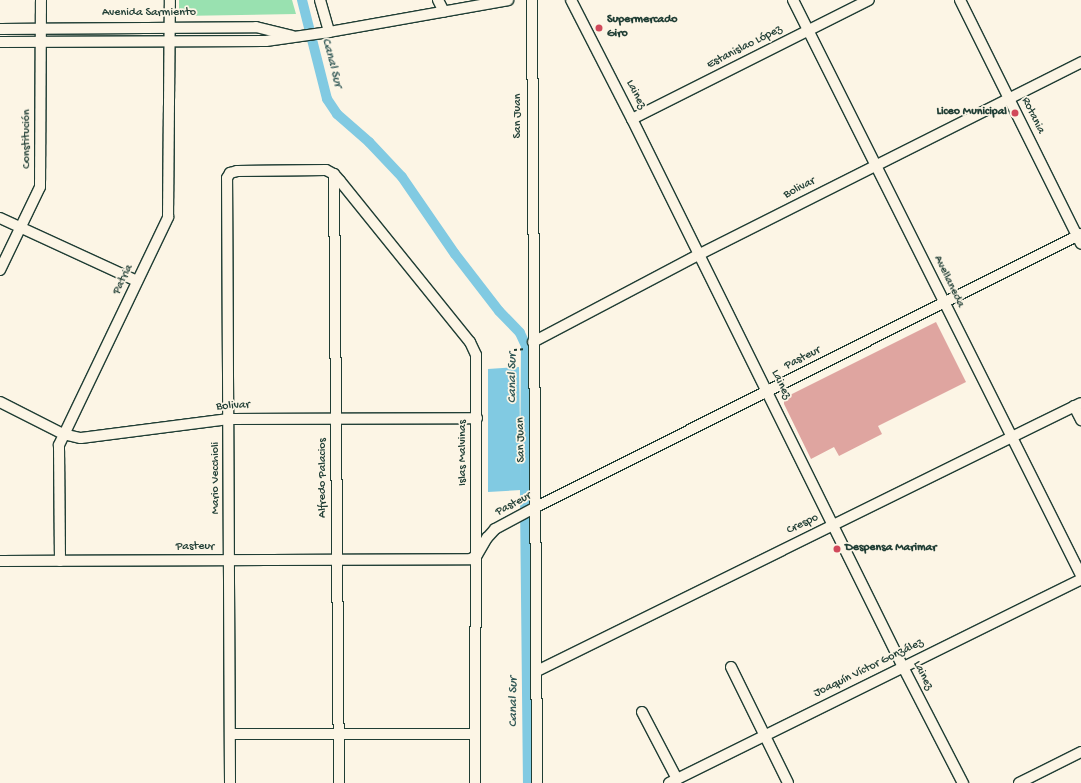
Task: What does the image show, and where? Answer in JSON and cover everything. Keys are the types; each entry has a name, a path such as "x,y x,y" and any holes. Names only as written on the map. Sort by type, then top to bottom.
{"street":[{"name":"Constitución","path":"0,270 40,187 41,0"},
{"name":"Patria","path":"60,561 58,453 63,434 165,225 169,211 170,0"},
{"path":"320,0 326,33"},
{"path":"438,0 444,12"},
{"name":"Avenida Sarmiento","path":"0,42 266,41 326,33 508,0"},
{"name":"San Juan","path":"532,0 531,345 536,507 537,783"},
{"name":"Lainez","path":"571,0 700,254 903,667 963,783"},
{"name":"Avellaneda","path":"793,0 1081,576"},
{"name":"Estanislao López","path":"632,119 869,0"},
{"name":"Rotania","path":"960,0 1080,238"},
{"name":"Avenida Sarmiento","path":"0,29 170,27 256,28 298,37"},
{"name":"Bolivar","path":"531,345 700,254 1081,62"},
{"name":"Mario Vecchioli","path":"230,783 227,178 230,172 237,171 326,170 334,174"},
{"name":"Islas Malvinas","path":"334,174 474,347 476,355 476,783"},
{"name":"Alfredo Palacios","path":"334,174 339,783"},
{"path":"0,218 137,281"},
{"name":"Pasteur","path":"0,561 230,561 337,558 471,559 477,555 487,538 499,527 536,507 944,303 1080,238"},
{"name":"Bolivar","path":"0,402 63,434 82,438 229,419 477,418"},
{"path":"1077,405 1081,420"},
{"name":"Crespo","path":"537,671 1077,405"},
{"name":"Pasteur","path":"477,520 487,528 499,527"},
{"name":"Joaquín Víctor González","path":"673,781 1081,579"},
{"path":"730,666 788,783"},
{"path":"642,712 673,781"},
{"path":"230,734 475,734"},
{"path":"1019,783 1081,752"}],"path":[{"path":"514,350 531,345"}],"green space":[{"path":"179,0 292,0 296,14 179,16"}],"water":[{"path":"519,367 521,490 488,492 488,369"}],"building":[{"path":"936,322 966,382 878,426 882,434 839,456 834,447 811,459 784,404 784,398"}],"waterway":[{"name":"Canal Sur","path":"302,0 327,99 337,114 369,142 402,177 455,254 499,311 520,333 526,346 525,500 528,783"}],"place":[{"name":"Supermercado Giro","path":"599,28"},
{"name":"Liceo Municipal","path":"1015,113"},
{"name":"Despensa Marimar","path":"837,549"}]}
